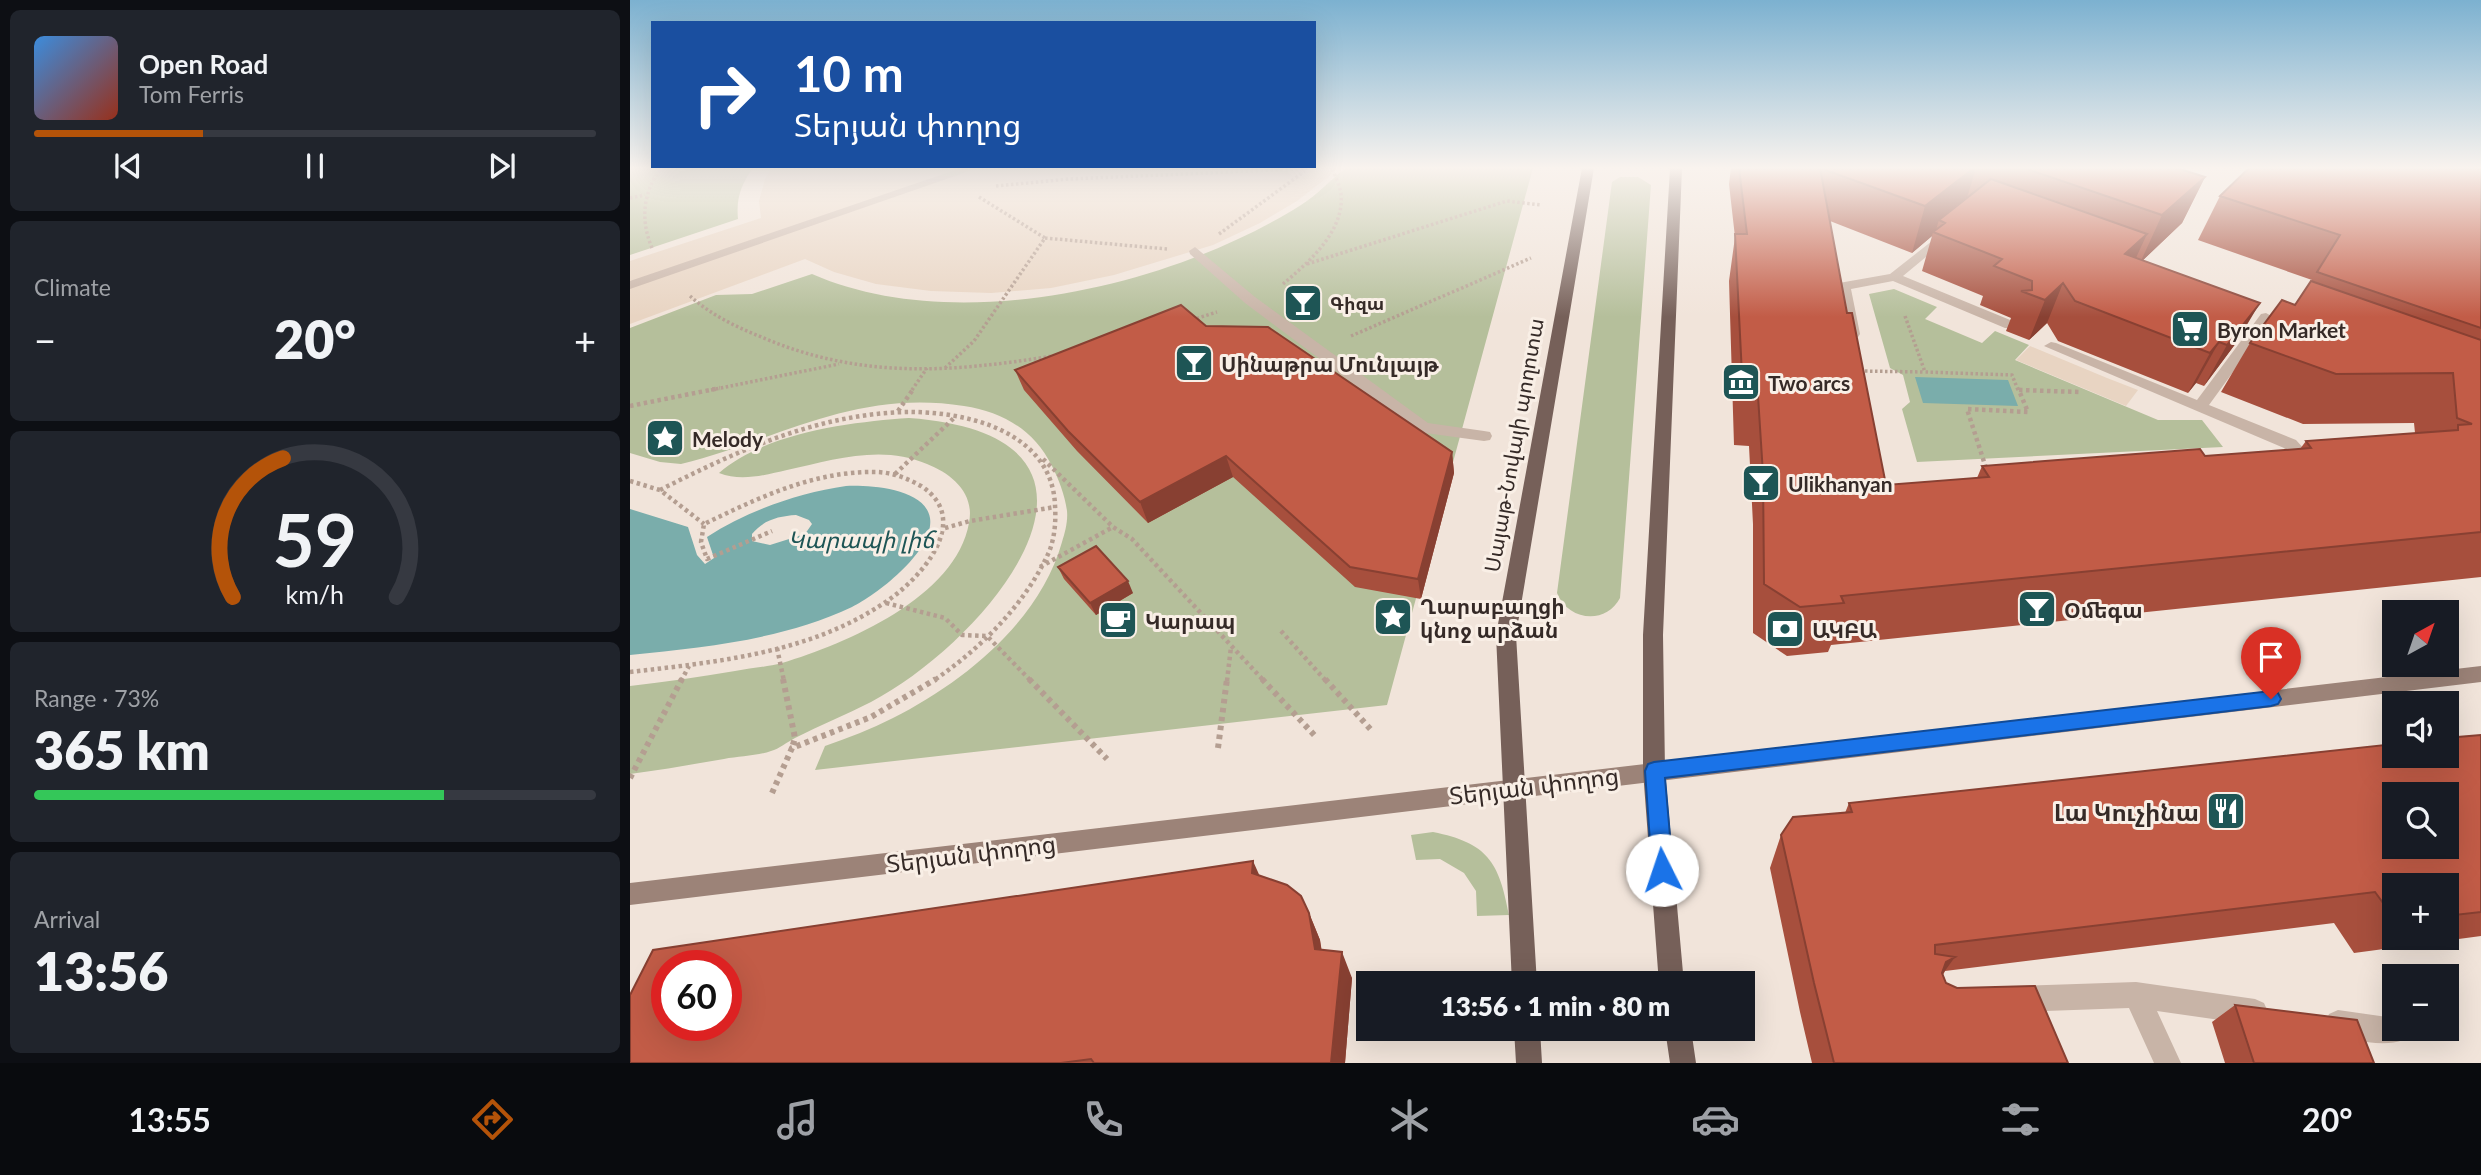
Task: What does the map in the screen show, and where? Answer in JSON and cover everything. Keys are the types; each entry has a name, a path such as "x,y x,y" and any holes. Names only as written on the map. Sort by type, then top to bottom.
{"main road":[{"name":"Սայաթ-Նովայի պողոտա","path":"1524,971 1506,635 1579,218"},
{"path":"1671,971 1654,771 1653,635 1674,218"},
{"path":"1528,1041 1529,1063"},
{"path":"1680,1041 1683,1063"}],"street":[{"path":"630,285 827,218"},
{"path":"1860,371 1844,286 1894,277 1955,227"},
{"path":"1195,251 1250,300 1424,428 1485,436"},
{"path":"1894,277 2011,325"},
{"path":"2200,407 2266,317"},
{"path":"2051,346 2290,444 2318,475 2304,476"},
{"name":"Տերյան փողոց","path":"630,894 2481,674"},
{"path":"1990,1000 2136,995 2286,1016"},
{"path":"2136,995 2168,1063"},
{"path":"2313,1020 2382,1029"}],"path":[{"path":"645,218 645,234 666,273 694,300 723,320 776,344 840,364"},
{"path":"1012,218 1045,238 1195,251 1241,218"},
{"path":"1186,323 1250,300 1284,284 1325,242 1337,218"},
{"path":"1305,265 1455,218"},
{"path":"944,368 974,341 1045,238"},
{"path":"1318,350 1531,258"},
{"path":"1903,311 1925,372"},
{"path":"630,406 840,364 944,368 1009,364 1058,355"},
{"path":"897,412 927,368"},
{"path":"1860,371 2012,375 2028,412 1967,410 1987,469"},
{"path":"660,490 763,443 820,423 868,413 897,412 956,417 1004,431 1035,451 1113,527 1132,539 1317,738"},
{"path":"895,474 956,417"},
{"path":"792,748 816,741 900,702 945,673 987,636 1021,597 1050,549 1055,507 1049,473 1035,451"},
{"path":"630,673 744,657 805,641 885,602 907,584 939,548 945,528 944,509 933,494 916,482 895,474 855,473 808,482 764,497 705,524 700,536 700,548 707,559 772,531"},
{"path":"630,481 660,490 705,524"},
{"path":"945,528 970,521 1055,507"},
{"path":"1038,569 1113,527"},
{"path":"885,602 945,618 962,635 987,636 1107,759"},
{"path":"1282,631 1373,732"},
{"path":"1218,748 1231,646"},
{"path":"772,793 795,738 777,648"},
{"path":"630,778 690,665"}],"green space":[{"path":"630,218 738,218 738,219 630,255"},
{"path":"1278,218 1520,218 1387,705 815,770 825,746 893,718 920,703 972,667 1018,623 1051,571 1064,535 1067,511 1057,477 1036,442 1004,418 964,406 925,403 888,404 853,410 681,464 660,462 630,453 630,328 716,295 752,294 812,274 869,292 931,301 996,301 1062,294 1127,279 1190,259 1249,234"},
{"path":"1607,218 1649,218 1620,598 1606,613 1587,616 1570,609 1557,593"},
{"path":"1894,289 1937,307 1925,319 1982,343 1995,331 2029,345 2015,360 2158,420 2202,420 2223,447 1917,462 1902,409 1910,402 1903,375 1890,368 1869,294"},
{"path":"909,418 983,433 1024,461 1037,499 1028,543 1001,589 963,633 917,672 862,707 766,753 630,774 630,686 771,666 808,655 866,630 895,614 921,595 943,573 960,549 970,512 960,486 945,473 927,464 910,458 875,454 839,458 753,477 719,473 738,459 783,439 835,427"},
{"path":"1433,832 1467,842 1488,858 1501,881 1509,915 1477,916 1476,891 1464,873 1440,859 1416,860 1411,835"}],"shaded area":[{"path":"761,218 1269,218 1213,245 1114,275 1051,288 991,293 931,291 876,284 834,272 805,259 630,324 630,261"},
{"path":"2030,346 2138,390 2126,406 2016,360"}],"water":[{"path":"1915,377 2008,380 2018,406 1923,403"},
{"name":"Կարապի լիճ","path":"868,486 895,490 918,500 926,508 930,518 929,531 923,544 889,582 852,607 771,635 630,655 630,509 688,527 697,555 705,564 714,558 707,537 756,511 791,498 828,489","holes":["796,515 812,524 805,534 770,545 752,541 752,534 756,529 772,520"]}],"building":[{"path":"1745,218 1829,218 1847,313 1852,313 1886,485 1989,477 1982,466 2200,449 2205,456 2311,448 2306,441 2458,430 2458,425 2472,424 2457,418 2453,373 2336,374 2250,343 2282,300 2295,305 2311,281 2481,340 2481,532 1841,596 1844,603 1800,607 1764,584 1763,474 1758,396 1743,395 1735,234 1747,234"},
{"path":"1942,218 2101,218 2147,234 2125,254 2260,303 2227,345 2219,342 2210,353 2075,301 2063,283 2045,300 2021,291 2032,290 2032,281 1994,266 2002,259 1933,232 1945,223 1939,220"},
{"path":"2286,218 2481,218 2481,328 2317,272 2340,235"},
{"path":"1181,305 1206,326 1268,327 1452,452 1418,579 1350,567 1226,456 1140,502 1068,431 1015,370"},
{"path":"1096,546 1128,581 1090,603 1058,567"},
{"path":"2481,735 2481,912 2459,915 2459,873 2382,873 2382,902 2375,892 1935,945 1935,954 1955,957 1946,962 1942,973 1946,983 1957,988 2035,986 2068,1063 1834,1063 1781,835 1793,817 1852,812 1849,803 2382,745 2382,768 2459,768 2459,737"},
{"path":"1253,861 1252,873 1287,885 1301,896 1309,913 1315,949 1342,952 1331,1063 1094,1063 1091,1059 1061,1063 630,1063 630,995 651,954 651,1041 742,1041 742,950 653,950"},
{"path":"2235,1005 2357,1020 2374,1063 2254,1063"}],"place":[{"name":"Գիզա","path":"1303,303"},
{"name":"Byron Market","path":"2190,329"},
{"name":"Սինաթրա Մունլայթ","path":"1194,363"},
{"name":"Two arcs","path":"1741,382"},
{"name":"Melody","path":"665,438"},
{"name":"Ulikhanyan","path":"1761,483"},
{"name":"Օմեգա","path":"2037,609"},
{"name":"Ղարաբաղցի կնոջ արձան","path":"1393,617"},
{"name":"Կարապ","path":"1118,620"},
{"name":"ԱԿԲԱ","path":"1785,629"},
{"name":"Լա Կուչինա","path":"2226,811"}],"route":[{"path":"1662,870 1654,771 2271,699"}]}
